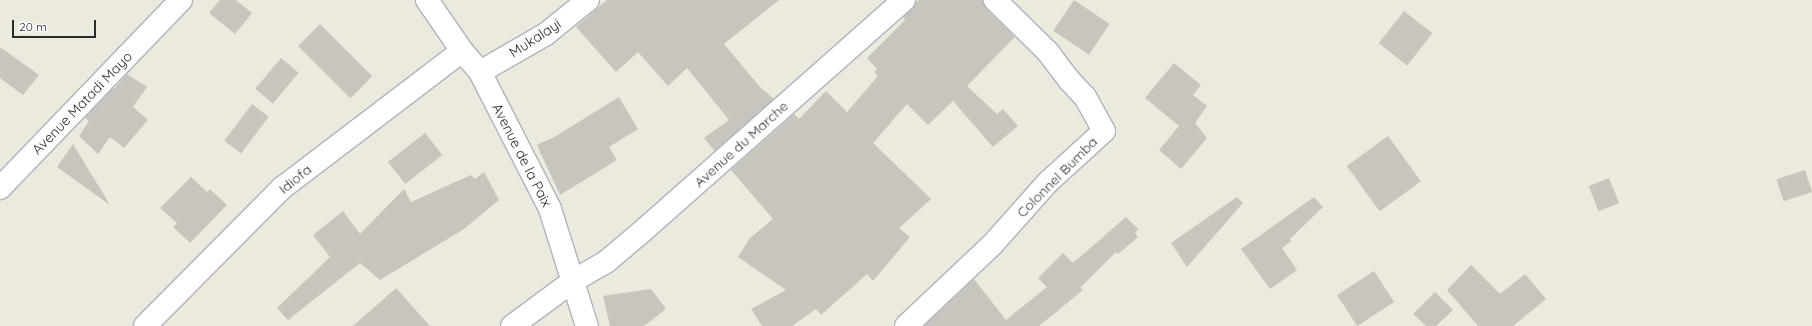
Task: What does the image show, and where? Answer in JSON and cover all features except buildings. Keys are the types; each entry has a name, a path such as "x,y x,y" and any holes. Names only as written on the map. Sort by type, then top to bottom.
{"street":[{"name":"Avenue Matadi Mayo","path":"0,188 181,0"},
{"name":"Avenue de la Paix","path":"427,0 462,51 480,72 550,209 587,326"},
{"name":"Mukalayi","path":"480,72 546,34 588,0"},
{"name":"Avenue du Marche","path":"512,326 573,281 606,262 904,0"},
{"name":"Colonnel Bumba","path":"906,326 992,245 1047,183 1104,131 1085,97 1069,80 1049,53 996,0"},
{"name":"Idiofa","path":"145,326 282,188 462,51"}]}
